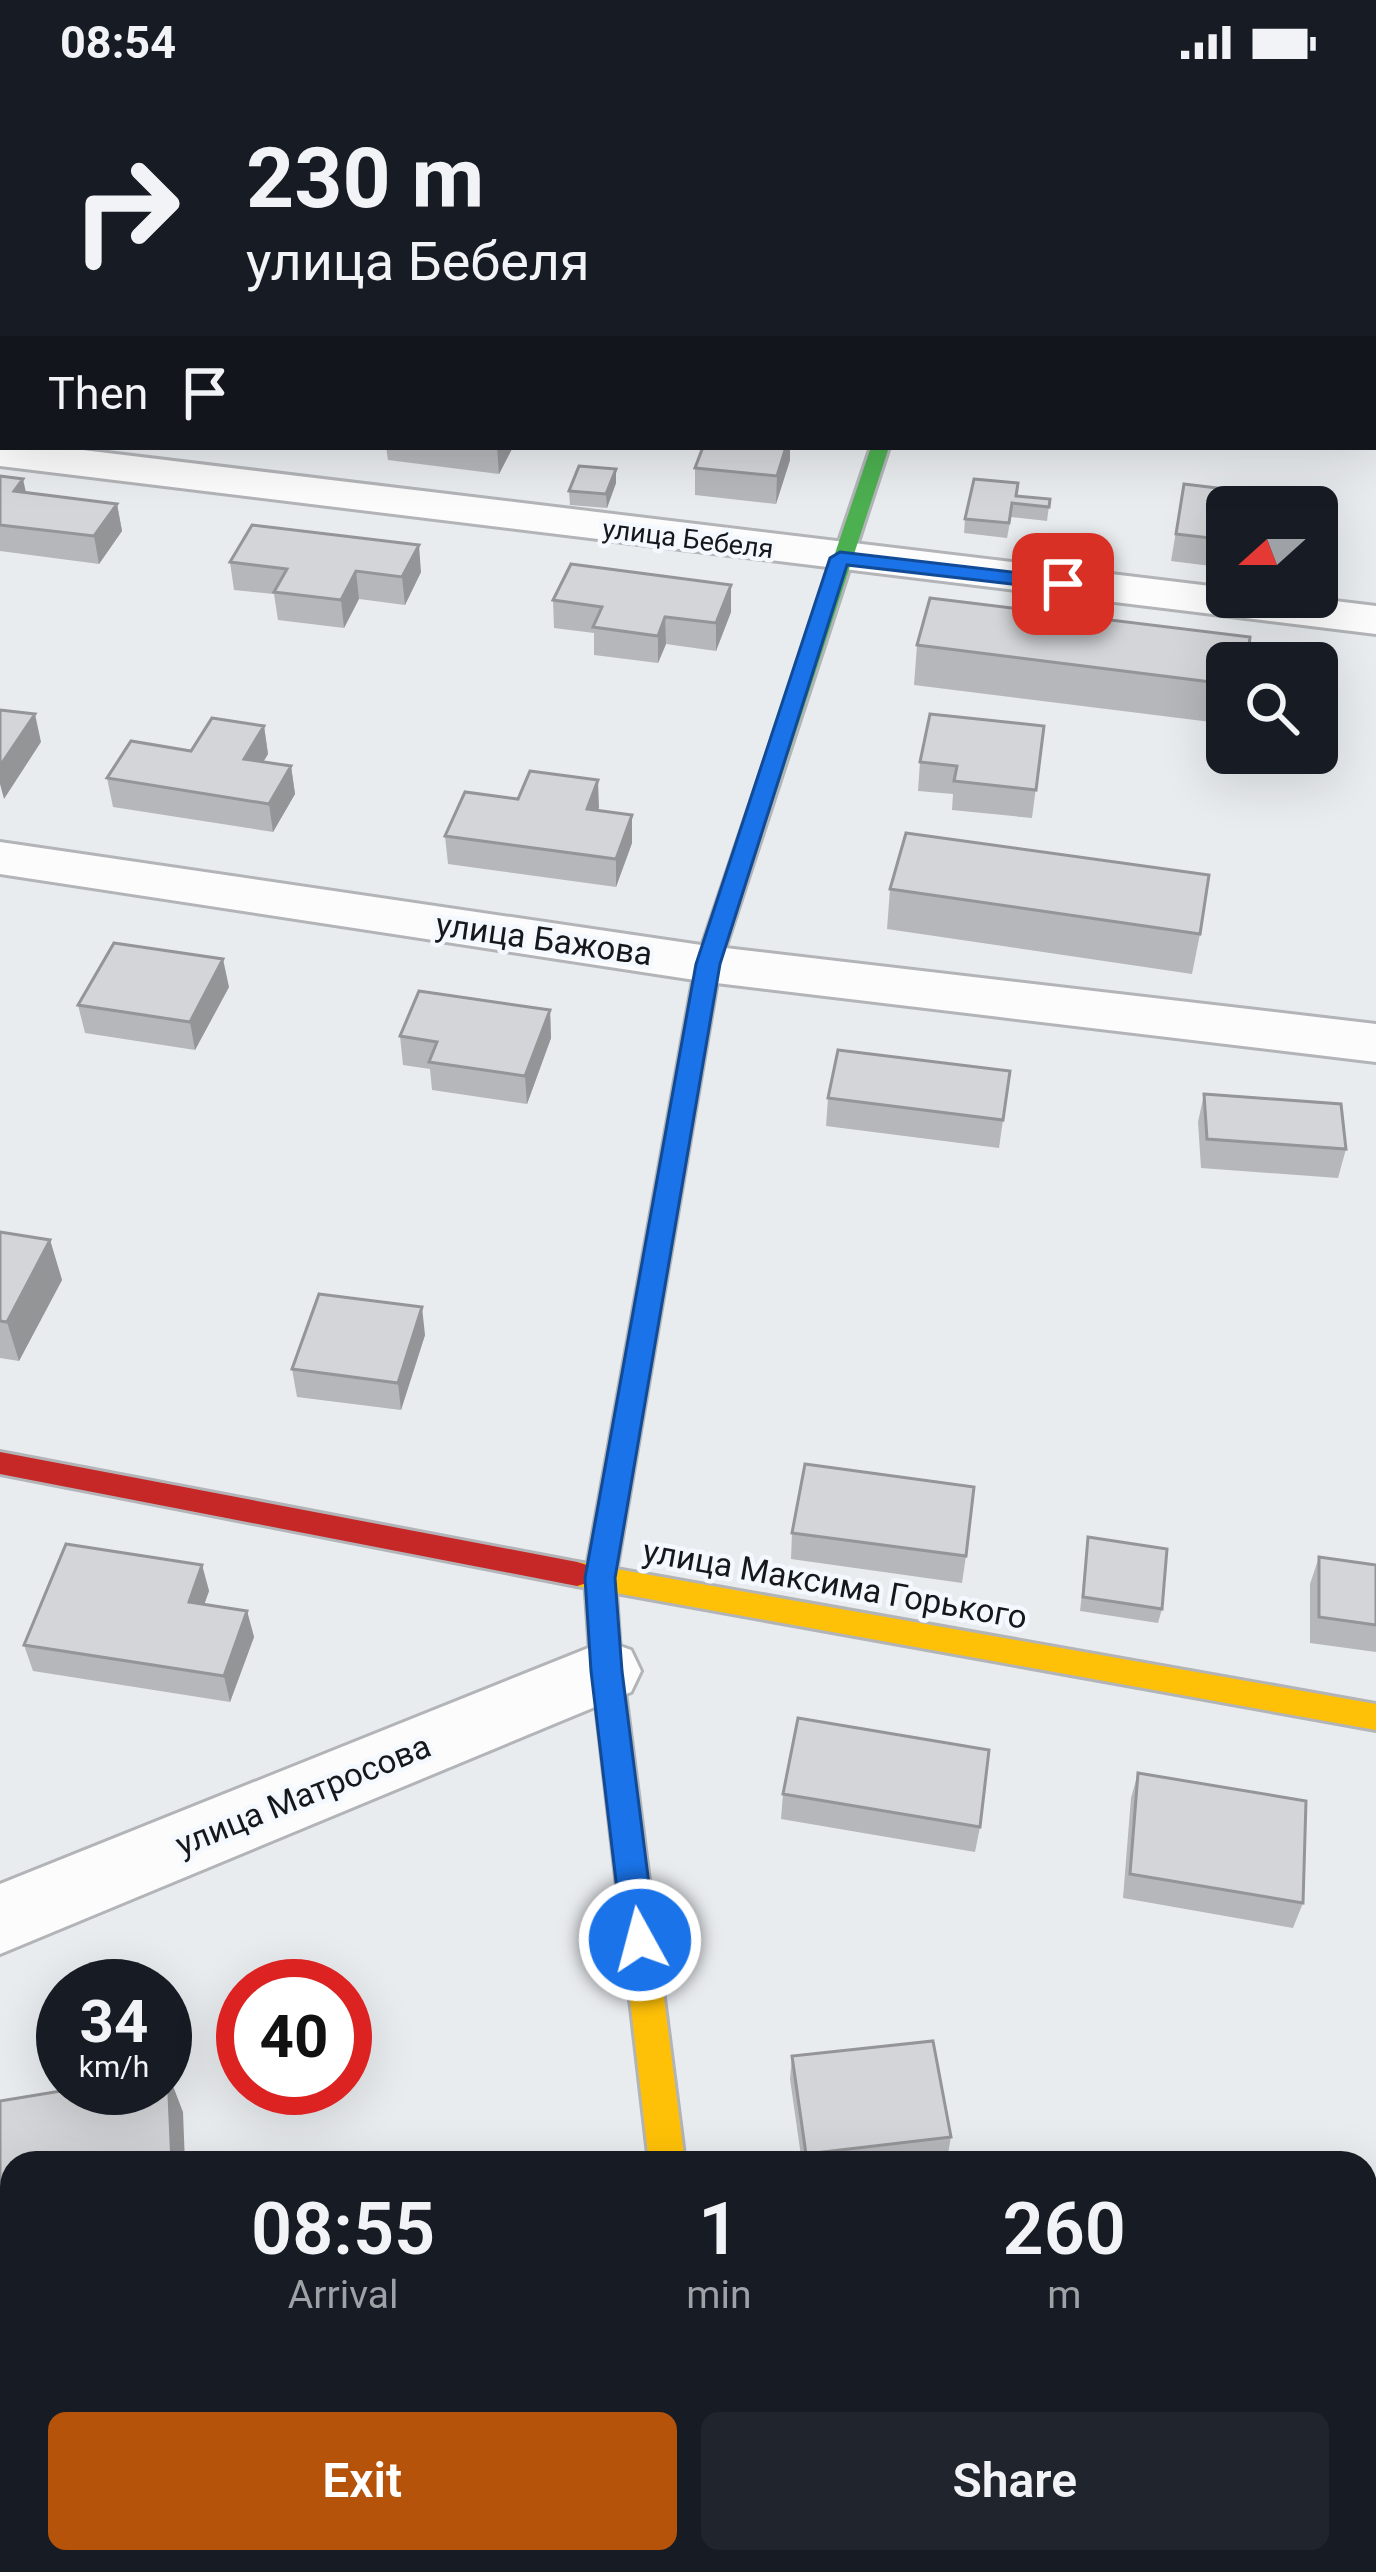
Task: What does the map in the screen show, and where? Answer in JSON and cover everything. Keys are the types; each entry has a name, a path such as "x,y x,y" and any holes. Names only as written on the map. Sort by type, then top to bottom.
{"street":[{"path":"666,2151 606,1671 600,1578 708,964 879,450"},
{"name":"улица Бебеля","path":"0,453 1376,620"},
{"name":"улица Бажова","path":"0,858 708,964 1376,1043"},
{"name":"улица Максима Горького","path":"0,1463 600,1578 1376,1717"},
{"name":"улица Матросова","path":"0,1919 606,1671"}],"building":[{"path":"702,450 785,450 777,476 695,468"},
{"path":"579,466 616,469 606,494 569,491"},
{"path":"0,476 23,479 14,491 117,504 94,536 0,525"},
{"path":"974,479 1018,483 1016,496 1050,499 1049,507 1012,503 1009,523 965,519"},
{"path":"1184,484 1206,487 1206,538 1176,534"},
{"path":"252,525 419,545 402,577 356,571 341,600 274,592 287,569 230,562"},
{"path":"571,564 731,585 716,623 665,617 658,636 593,627 602,607 553,600"},
{"path":"930,598 1250,637 1249,642 1206,642 1206,681 917,645"},
{"path":"0,710 35,714 0,766"},
{"path":"930,714 1044,726 1036,790 954,781 957,766 920,762"},
{"path":"212,718 264,726 244,759 291,766 269,804 107,778 131,741 191,751"},
{"path":"530,771 598,780 587,809 632,815 616,859 445,836 465,792 518,799"},
{"path":"906,833 1209,875 1200,934 890,889"},
{"path":"114,943 223,959 190,1022 78,1005"},
{"path":"419,991 550,1010 525,1076 429,1062 437,1042 400,1036"},
{"path":"838,1050 1010,1071 1003,1120 828,1098"},
{"path":"1204,1094 1341,1104 1346,1149 1207,1139"},
{"path":"0,1232 50,1240 7,1322 0,1321"},
{"path":"319,1294 422,1307 398,1383 292,1369"},
{"path":"805,1464 974,1487 966,1556 792,1533"},
{"path":"1088,1537 1167,1549 1162,1609 1083,1597"},
{"path":"66,1544 202,1565 189,1602 247,1611 224,1676 24,1645"},
{"path":"1319,1557 1376,1565 1376,1625 1319,1617"},
{"path":"798,1718 989,1750 980,1827 783,1794"},
{"path":"1138,1773 1306,1801 1303,1903 1130,1874"},
{"path":"933,2041 951,2137 806,2151 792,2056"},
{"path":"36,2095 36,2115 170,2115 171,2151 0,2151 0,2101"}],"traffic: fast":[{"path":"605,1653 600,1578 708,964 879,450"}],"traffic: slow":[{"path":"577,1574 1376,1717"},
{"path":"605,1653 666,2151"}],"traffic: jam":[{"path":"0,1463 577,1574"}],"route":[{"path":"640,1940 606,1671 600,1578 708,964 840,558 1063,584"}]}
